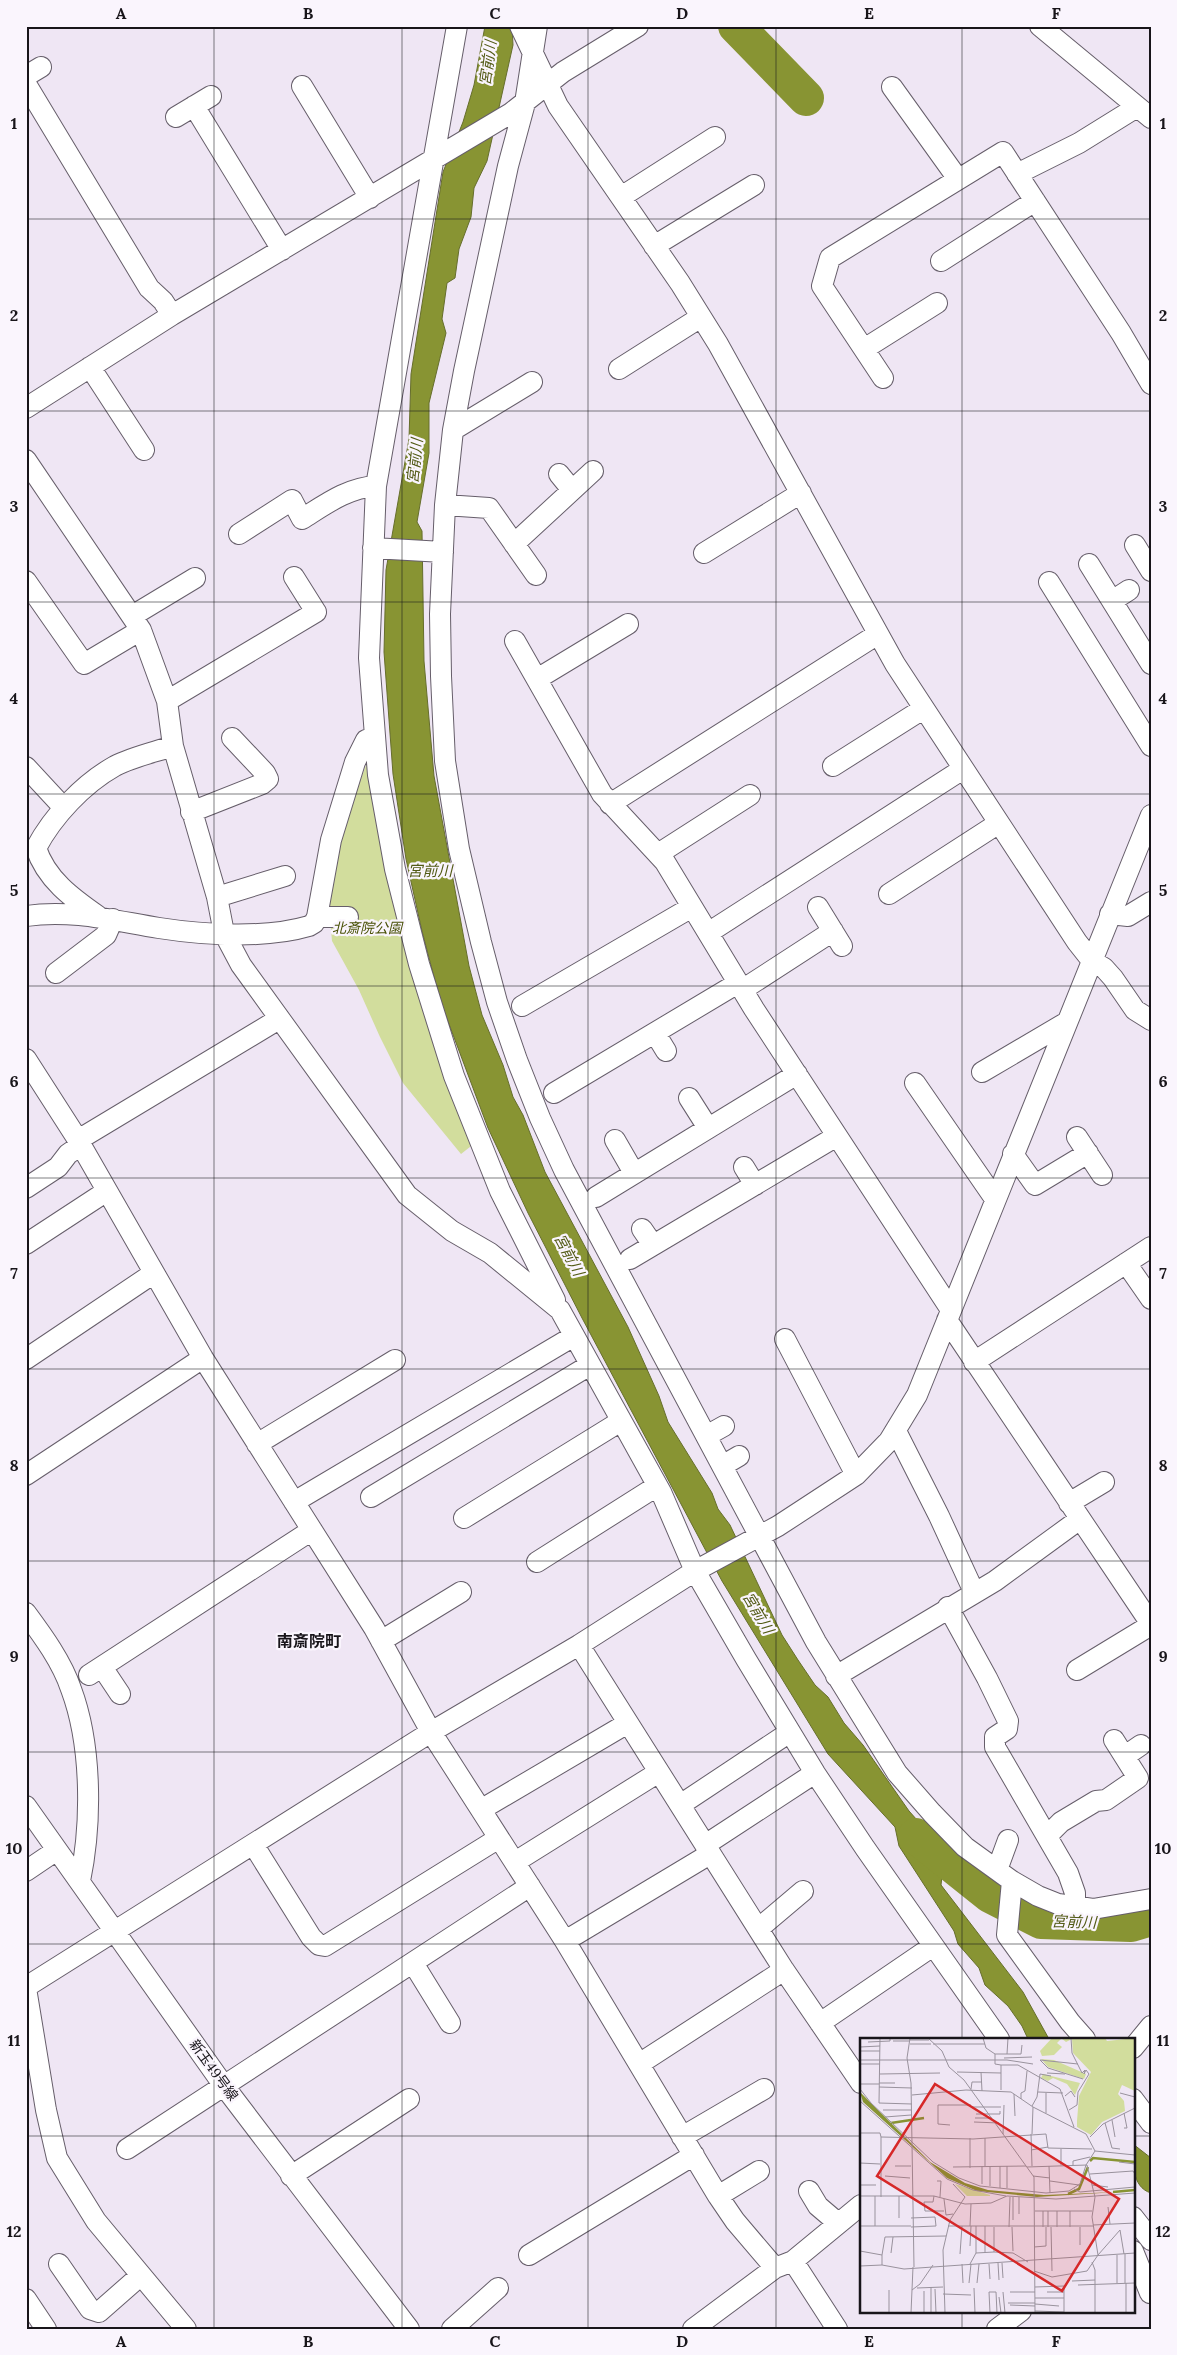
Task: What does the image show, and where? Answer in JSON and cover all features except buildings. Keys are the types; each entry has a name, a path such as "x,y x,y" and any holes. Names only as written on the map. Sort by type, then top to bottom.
{"street":[{"path":"457,26 440,157 376,486 377,548 369,658 378,775 395,869 419,964 454,1076 500,1191 560,1310 657,1486 699,1569 815,1773 998,2038"},
{"path":"26,408 172,315 440,157 518,108 563,72 638,26"},
{"path":"1017,174 1144,113 1040,26"},
{"path":"527,29 534,54 558,106 701,317 769,433 878,634 923,709 1092,961 1104,968 1135,1010 1149,1016"},
{"path":"534,54 518,108 504,185 464,371 453,430 439,552 445,761 459,849 497,1002 525,1056 540,1118 564,1170 706,1436 730,1461 755,1537 836,1676 897,1773 965,1847 1007,1880 1038,1896 1075,1908 1108,1908 1151,1899"},
{"path":"26,84 149,288 164,301 172,315"},
{"path":"302,86 370,198"},
{"path":"892,87 958,179"},
{"path":"176,117 202,101 282,250"},
{"path":"621,197 716,137"},
{"path":"883,378 822,286 830,258 1003,152 1121,333 1151,384"},
{"path":"654,246 754,185"},
{"path":"942,261 1035,201"},
{"path":"864,349 937,303"},
{"path":"619,369 701,317"},
{"path":"90,367 144,450"},
{"path":"453,430 532,382"},
{"path":"26,460 136,623 167,701 173,746 216,897 224,932 241,965 407,1195 452,1231 490,1252 560,1310"},
{"path":"514,544 593,471"},
{"path":"559,474 572,490"},
{"path":"239,534 292,500 302,518 341,494 362,487 376,486"},
{"path":"704,553 801,493"},
{"path":"445,505 490,508 536,575"},
{"path":"1134,545 1151,571"},
{"path":"377,548 439,552"},
{"path":"1090,564 1151,664"},
{"path":"167,701 316,612 294,576"},
{"path":"26,582 84,664 195,578"},
{"path":"1049,582 1151,746"},
{"path":"1112,601 1129,590"},
{"path":"537,679 628,624"},
{"path":"610,804 878,634"},
{"path":"515,640 585,766 610,804 658,854 740,987 949,1315 974,1362 1151,1624 1078,1670"},
{"path":"833,766 923,709"},
{"path":"26,916 46,913 105,917 159,928 254,934 299,929 314,923 317,917 331,840 355,762 366,740 375,737"},
{"path":"191,812 262,784 268,779 266,773 232,738"},
{"path":"105,917 67,894 41,864 36,848 64,808 99,776 117,765 173,746"},
{"path":"26,767 64,808"},
{"path":"708,933 963,770"},
{"path":"658,854 750,794"},
{"path":"180,2327 96,2220 57,2158 46,2110 26,1988 431,1732 579,1645 699,1569 778,1526 856,1475 877,1454 896,1431 917,1395 1151,814"},
{"path":"889,894 999,823"},
{"path":"216,897 285,876"},
{"path":"1110,914 1128,916 1151,902"},
{"path":"522,1006 692,907"},
{"path":"569,1091 655,1033 740,987 838,938 818,907"},
{"path":"56,973 106,935 105,917"},
{"path":"317,917 348,917"},
{"path":"26,1188 58,1167 80,1142 279,1019"},
{"path":"989,1060 1067,1022"},
{"path":"655,1033 666,1051"},
{"path":"26,1060 80,1142 203,1358 381,1641 431,1732 530,1886 718,2196 735,2221 784,2265 836,2329"},
{"path":"596,1197 797,1074"},
{"path":"915,1083 995,1199"},
{"path":"689,1098 708,1128"},
{"path":"630,1259 836,1136"},
{"path":"614,1140 634,1173"},
{"path":"1013,1154 1035,1185 1082,1145 1102,1175"},
{"path":"744,1167 755,1185"},
{"path":"26,1244 107,1191"},
{"path":"642,1229 653,1246"},
{"path":"974,1362 1151,1247"},
{"path":"1126,1263 1151,1299"},
{"path":"26,1359 154,1273"},
{"path":"294,1502 574,1336"},
{"path":"785,1339 856,1475"},
{"path":"26,1475 203,1358"},
{"path":"257,1444 395,1360"},
{"path":"371,1497 590,1365"},
{"path":"464,1518 621,1421"},
{"path":"706,1436 724,1426"},
{"path":"896,1431 940,1516 974,1592"},
{"path":"836,1676 948,1607 995,1581 1104,1482"},
{"path":"537,1562 657,1486"},
{"path":"120,1694 96,1671 312,1530"},
{"path":"381,1641 461,1592"},
{"path":"948,1607 1008,1721 1007,1728 995,1737 995,1747 1072,1882 1075,1908"},
{"path":"26,1613 61,1667 71,1688 78,1714 86,1761 87,1812 86,1850 80,1882"},
{"path":"579,1645 784,1970 860,2082"},
{"path":"482,1809 628,1723"},
{"path":"680,1805 790,1732"},
{"path":"1047,1836 1061,1822 1096,1801 1106,1800 1138,1778 1127,1747"},
{"path":"515,1862 659,1772"},
{"path":"564,1941 707,1849 815,1773"},
{"name":"新玉49号線","path":"26,1806 224,2086 409,2329"},
{"path":"253,1844 311,1937 319,1945 325,1946 499,1838"},
{"path":"1008,1840 1007,1935 1018,1953 1084,2038"},
{"path":"26,1870 57,1850"},
{"path":"127,2149 530,1886"},
{"path":"758,1929 803,1891"},
{"path":"820,2023 933,1946"},
{"path":"413,1963 450,2023"},
{"path":"639,2064 784,1970"},
{"path":"1134,2047 1151,2026"},
{"path":"682,2137 764,2089"},
{"path":"291,2176 409,2098"},
{"path":"1134,2100 1151,2124"},
{"path":"529,2255 694,2155"},
{"path":"718,2196 759,2171"},
{"path":"809,2191 818,2206 838,2223"},
{"path":"693,2329 784,2265 860,2205"},
{"path":"1134,2218 1151,2240"},
{"path":"1134,2253 1150,2293"},
{"path":"59,2264 90,2309 99,2312 140,2276"},
{"path":"452,2329 498,2288"},
{"path":"26,2299 46,2329"},
{"path":"997,2329 1020,2312"}],"green space":[{"name":"北斎院公園","path":"368,760 475,1143 461,1154 403,1083 359,990 332,941 329,907 336,845"}],"water":[{"name":"宮前川","path":"485,26 512,26 513,45 487,161 474,188 471,217 459,249 455,278 447,283 442,319 446,333 429,403 429,453 417,522 422,531 424,661 434,776 469,966 482,1015 503,1065 513,1097 523,1115 545,1172 628,1327 659,1396 668,1422 712,1493 718,1509 730,1525 782,1635 815,1685 828,1697 844,1723 863,1745 909,1811 960,1862 942,1876 941,1885 1023,1992 1048,2038 1028,2038 1022,2026 1008,2006 985,1985 979,1968 958,1944 954,1931 899,1846 895,1827 828,1754 722,1581 528,1213 488,1128 440,1000 406,859 393,774 384,652 386,570 409,439 411,374 443,172 463,122 474,85"},
{"path":"1134,2145 1151,2158 1151,2193 1144,2190 1134,2173"}],"waterway":[{"name":"宮前川","path":"736,26 806,98"},
{"name":"宮前川","path":"916,1836 990,1895 1041,1921 1131,1924 1151,1918"}],"district":[{"name":"南斎院町","path":"309,1641"}]}
